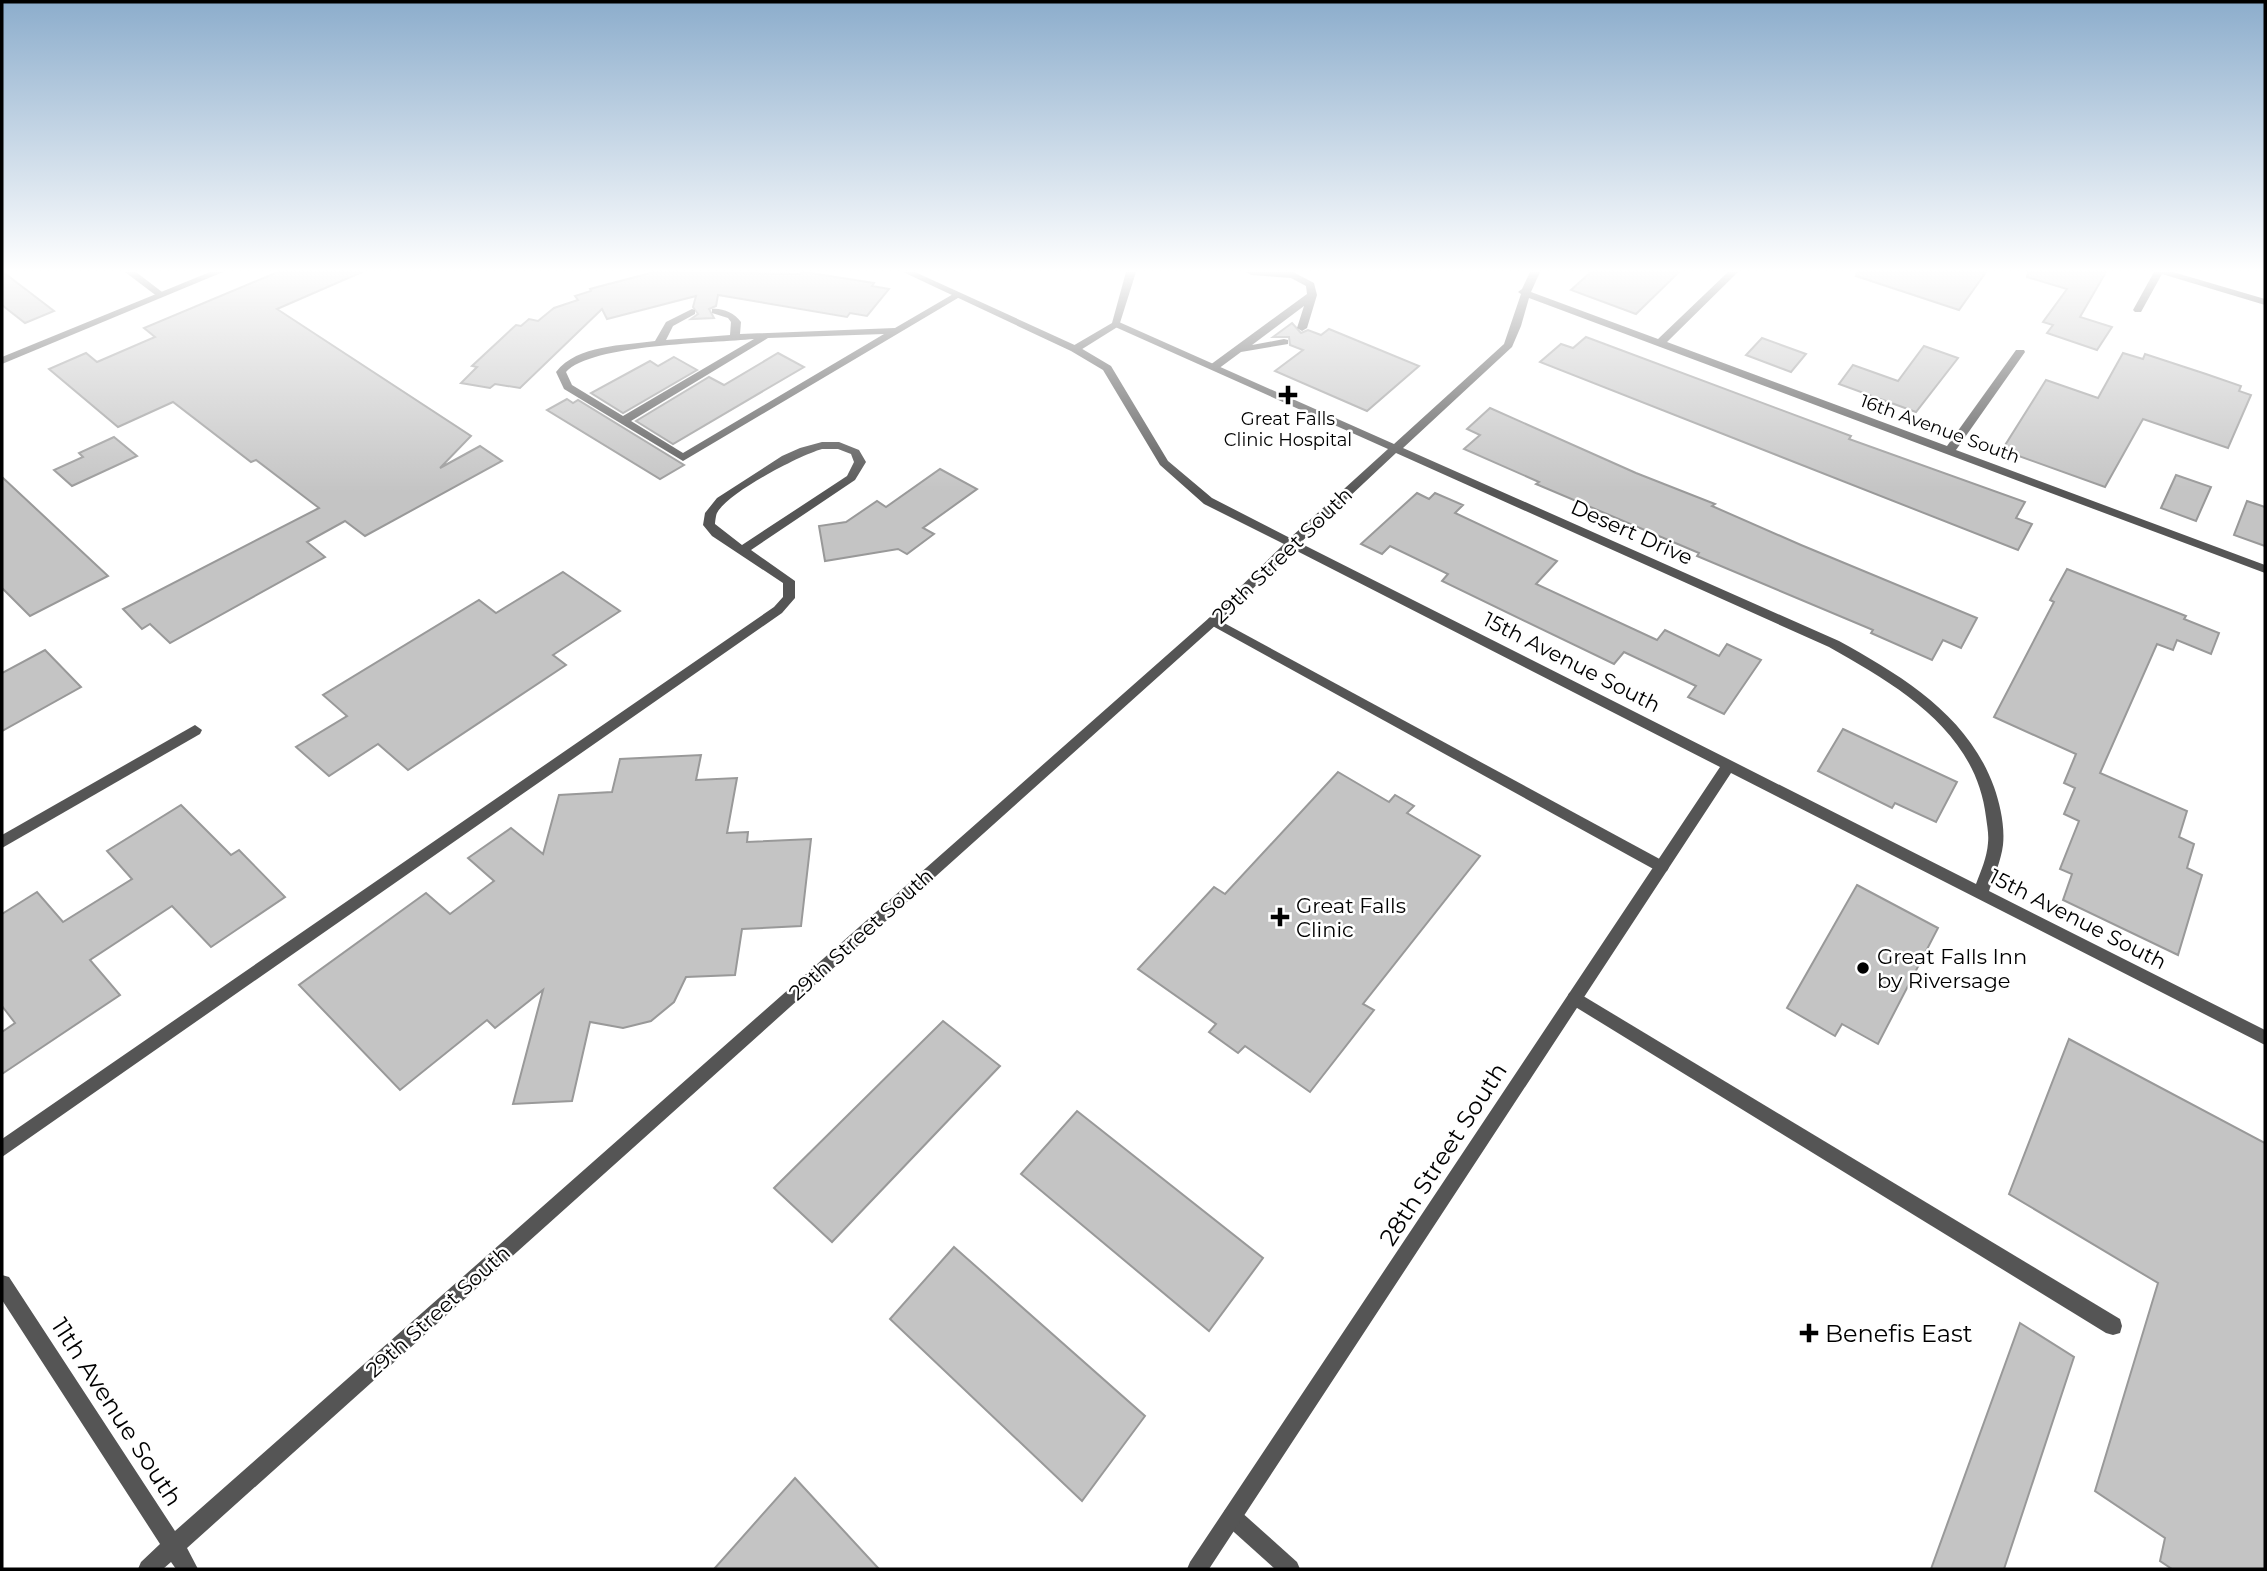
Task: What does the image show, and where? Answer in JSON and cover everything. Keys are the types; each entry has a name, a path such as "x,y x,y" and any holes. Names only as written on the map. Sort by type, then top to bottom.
{"street":[{"path":"2,361 40,345"},
{"path":"649,345 596,352 568,364 561,372 568,387 683,458 873,345"},
{"path":"623,421 751,345"},
{"name":"15th Avenue South","path":"1069,345 1107,368 1164,463 1208,500 2265,1038"},
{"path":"1075,348 1080,345"},
{"name":"Desert Drive","path":"1165,345 1834,644 1891,675 1941,713 1976,758 1990,796 1997,838 1981,893"},
{"path":"1214,367 1244,345"},
{"path":"1238,350 1265,345"},
{"name":"29th Street South","path":"148,1569 1213,621 1292,543 1508,345"},
{"name":"16th Avenue South","path":"1666,345 2265,569"},
{"path":"1949,451 2021,352"},
{"path":"2,1149 778,610 791,592 789,581 716,533 709,525 710,513 721,501 813,446 832,444 855,452 860,462 851,478 743,550"},
{"path":"1213,621 1662,867"},
{"path":"2,842 195,730"},
{"name":"28th Street South","path":"1198,1569 1729,765"},
{"path":"1575,998 2113,1326"},
{"name":"11th Avenue South","path":"2,1284 188,1569"},
{"path":"1232,1517 1290,1569"}],"building":[{"path":"136,345 332,345 471,436 440,468 480,446 502,461 365,536 345,521 307,542 325,557 170,643 150,624 142,629 123,609 319,508 256,460 251,462 173,402 118,427 49,369 86,353 97,362"},
{"path":"494,345 564,345 520,388 495,384 490,388 461,383 477,367 472,366"},
{"path":"1291,345 1369,345 1419,366 1367,411 1275,371 1303,350"},
{"path":"1559,345 1573,348 1576,345 1608,345 1851,436 1849,439 2025,502 2016,518 2032,524 2018,550 1540,362"},
{"path":"1755,345 1782,345 1806,354 1791,372 1746,355"},
{"path":"2083,345 2100,345 2097,350"},
{"path":"1924,346 1958,358 1916,412 1839,384 1853,365 1898,381"},
{"path":"778,353 804,367 673,444 636,421 709,377 724,385"},
{"path":"2123,353 2143,359 2145,354 2206,374 2241,386 2239,391 2251,395 2228,448 2143,419 2105,487 2002,450 2046,380 2098,398"},
{"path":"674,357 697,370 623,413 591,393 650,361 658,366"},
{"path":"567,399 573,403 578,400 684,465 660,479 547,410"},
{"path":"1490,408 1636,473 1715,504 1712,506 1801,545 1977,618 1961,648 1943,640 1932,660 1871,633 1873,630 1697,556 1699,553 1536,484 1539,482 1464,449 1480,435 1467,429"},
{"path":"114,437 137,456 72,486 54,470 83,457 79,453"},
{"path":"940,469 977,489 923,528 934,534 907,554 898,549 825,561 819,526 846,522 877,501 886,507"},
{"path":"2176,475 2211,487 2196,521 2161,508"},
{"path":"2,477 108,576 30,616 2,588"},
{"path":"1417,493 1429,499 1435,493 1463,505 1455,513 1557,561 1536,584 1657,640 1665,630 1719,656 1727,644 1761,660 1724,714 1688,697 1696,686 1624,652 1614,664 1442,581 1448,574 1390,546 1382,554 1361,544"},
{"path":"2247,501 2265,507 2265,546 2234,535"},
{"path":"2067,569 2186,616 2184,619 2219,633 2211,654 2177,640 2173,650 2157,644 2100,773 2187,811 2179,837 2194,844 2187,868 2202,875 2178,955 2063,900 2072,874 2060,869 2079,821 2064,814 2075,788 2064,783 2076,754 1994,717 2054,602 2050,600"},
{"path":"563,572 620,611 553,655 566,665 408,770 378,744 329,776 296,747 347,716 323,695 479,600 496,613"},
{"path":"45,650 81,687 2,731 2,673"},
{"path":"1843,729 1957,782 1936,822 1895,803 1892,808 1818,771"},
{"path":"701,755 696,780 737,778 727,833 748,832 747,842 811,839 801,926 742,929 735,975 686,977 674,1002 651,1021 623,1028 590,1022 572,1101 513,1104 543,990 495,1028 487,1020 400,1090 299,985 426,893 450,914 494,881 468,858 511,828 543,854 559,795 612,792 620,759"},
{"path":"1338,772 1389,802 1395,795 1414,806 1407,813 1480,856 1363,1004 1374,1010 1310,1092 1245,1046 1238,1053 1209,1032 1216,1024 1138,969 1214,887 1225,894"},
{"path":"181,805 231,855 239,850 285,897 211,947 172,906 90,960 120,995 2,1074 2,1032 15,1023 2,1006 2,914 37,892 63,922 132,879 107,851"},
{"name":"Great Falls Inn by Riversage","path":"1857,885 1938,928 1878,1044 1842,1024 1835,1036 1787,1008"},
{"path":"943,1021 1000,1066 832,1242 774,1188"},
{"path":"2069,1039 2265,1143 2265,1569 2172,1569 2160,1561 2165,1538 2095,1491 2158,1283 2009,1194"},
{"path":"1077,1111 1263,1258 1209,1331 1021,1174"},
{"path":"954,1247 1145,1416 1082,1501 890,1319"},
{"path":"2020,1323 2074,1357 2004,1569 1931,1569"},
{"path":"795,1478 879,1569 714,1569"}],"place":[{"name":"Great Falls Clinic Hospital","path":"1288,395"},
{"name":"Great Falls Clinic","path":"1280,917"},
{"name":"Great Falls Inn by Riversage","path":"1863,968"},
{"name":"Benefis East","path":"1809,1333"}]}
